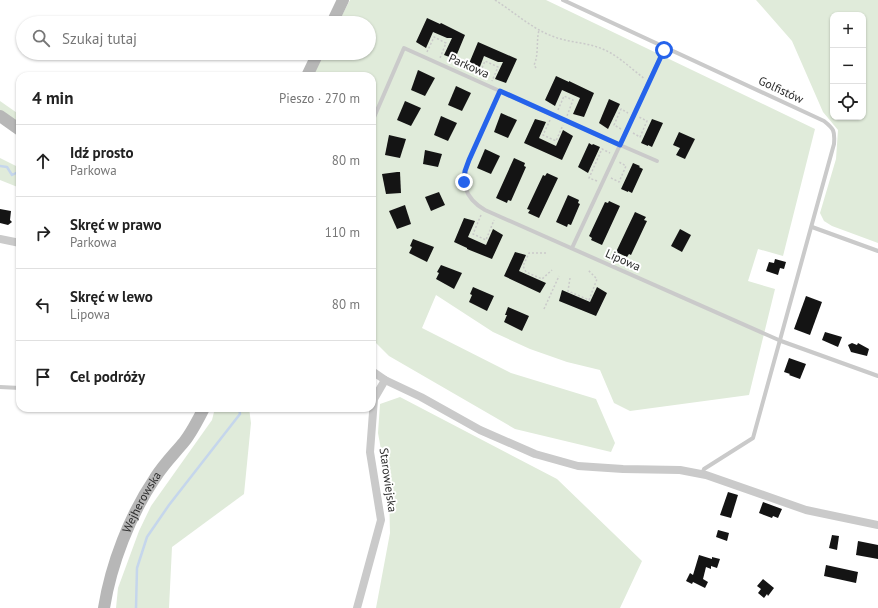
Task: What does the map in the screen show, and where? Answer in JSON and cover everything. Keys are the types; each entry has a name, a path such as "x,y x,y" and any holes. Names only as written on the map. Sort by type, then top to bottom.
{"street":[{"path":"335,16 343,0"},
{"path":"309,72 315,60"},
{"path":"0,116 16,127"},
{"path":"0,239 16,242"},
{"path":"376,374 385,380 421,397 480,430 535,454 578,466 623,469 680,470 702,474 806,510 878,525"},
{"name":"Starowiejska","path":"376,396 385,380"},
{"name":"Wejherowska","path":"104,608 113,571 123,541 138,506 156,477 189,434 202,412"},
{"name":"Starowiejska","path":"356,608 381,520 370,452 373,412"}],"lane":[{"name":"Golfistów","path":"563,0 824,121 832,127 835,133 834,144 812,227"},
{"path":"572,248 665,47"},
{"name":"Parkowa","path":"376,113 404,48 657,161"},
{"name":"Lipowa","path":"500,91 465,171 464,182 466,192 477,205 781,341 878,376"},
{"path":"702,474 704,469 753,438 812,227 878,251"},
{"path":"0,387 16,388"}],"path":[{"path":"495,0 539,30 563,40 598,47 612,54 649,82"},
{"path":"536,68 534,65 537,58 536,50 539,30"},
{"path":"425,57 434,37 446,43 438,63"},
{"path":"477,80 485,61 498,67 489,86"},
{"path":"564,96 573,100 556,141 543,135 554,115 564,96"},
{"path":"621,109 647,121 640,136 627,131 614,125 621,109"},
{"path":"602,184 589,178 602,149 626,166 619,182 606,176"},
{"path":"484,209 473,234 486,240 497,215"},
{"path":"546,253 529,253 524,266 526,272 542,279 552,270"},
{"path":"570,278 568,291 588,300 597,279 588,270"},
{"path":"544,309 559,276"}],"green space":[{"path":"350,0 546,0 815,129 783,256 758,249 748,281 775,289 749,395 630,411 614,403 600,370 567,362 530,349 493,332 436,295 422,328 511,373 596,399 615,443 611,452 515,429 389,356 376,343 376,72 315,72 321,60 376,60 376,16 342,16"},
{"path":"756,0 878,0 878,243 832,226 824,221 820,213 836,159 838,130 823,112 792,41"},
{"path":"0,101 16,112 16,123 0,113"},
{"path":"0,158 16,166 16,186 0,180"},
{"path":"400,397 557,479 642,561 620,608 376,608 390,533 389,494 378,433 380,404"},
{"path":"214,412 250,412 251,423 244,494 172,547 169,608 116,608 118,588 139,531 151,506 212,420"}],"building":[{"path":"427,18 465,35 455,59 444,55 452,38 447,38 433,32 426,48 416,42"},
{"path":"478,42 517,59 506,83 495,79 503,62 498,62 484,56 478,72 468,66"},
{"path":"418,70 435,78 425,96 411,90"},
{"path":"556,76 594,93 584,117 573,114 580,98 562,90 555,106 545,100"},
{"path":"456,86 471,93 462,111 448,105"},
{"path":"609,99 620,104 608,129 599,123"},
{"path":"405,101 421,108 411,126 397,120"},
{"path":"501,113 517,120 508,138 494,132"},
{"path":"441,116 457,123 448,141 434,135"},
{"path":"535,119 546,122 539,138 556,146 563,130 573,136 562,160 524,143"},
{"path":"652,119 663,123 652,147 641,143"},
{"path":"679,132 695,139 685,159 676,155 680,148 673,145"},
{"path":"389,135 406,139 400,158 385,155"},
{"path":"589,143 600,147 588,173 578,167"},
{"path":"485,149 500,156 491,174 477,168"},
{"path":"425,150 442,154 438,167 423,164"},
{"path":"514,158 525,163 524,166 526,167 511,201 508,200 507,203 496,198"},
{"path":"633,163 643,169 632,193 621,189"},
{"path":"400,172 401,193 386,194 382,174"},
{"path":"547,173 558,178 539,218 528,213 530,210 527,209 543,175 545,176"},
{"path":"439,192 445,205 431,211 425,197"},
{"path":"568,195 579,200 578,203 580,204 571,225 568,224 567,227 556,222"},
{"path":"609,201 620,206 602,245 591,240 592,238 589,236 605,202 608,203"},
{"path":"405,205 411,224 397,229 389,211"},
{"path":"0,209 11,211 10,220 12,222 8,225 0,223"},
{"path":"635,212 646,217 644,220 647,221 631,255 629,254 627,257 616,252"},
{"path":"464,218 475,221 468,237 486,245 493,229 503,235 492,259 454,242"},
{"path":"680,229 691,235 682,252 671,246"},
{"path":"413,239 434,247 427,262 409,253 412,247 410,246"},
{"path":"515,252 526,255 519,271 546,283 540,293 504,276"},
{"path":"775,259 786,262 784,269 780,268 778,275 766,271 769,262 774,263"},
{"path":"441,265 462,273 454,289 436,279 439,273 437,272"},
{"path":"473,287 494,296 487,311 469,302"},
{"path":"597,287 607,293 596,316 559,301 562,290 590,302"},
{"path":"806,296 822,302 810,335 794,329"},
{"path":"508,307 529,316 522,331 504,322"},
{"path":"825,332 842,337 838,347 822,340"},
{"path":"852,343 857,345 858,343 869,349 867,356 851,352 848,345"},
{"path":"789,358 806,364 800,379 784,372"},
{"path":"728,492 738,495 731,518 720,515"},
{"path":"763,502 782,509 778,518 773,516 772,518 759,513"},
{"path":"718,530 729,533 727,541 716,537"},
{"path":"832,535 839,536 837,550 829,548"},
{"path":"858,541 878,545 878,559 856,555"},
{"path":"699,555 712,559 712,557 720,559 717,568 711,566 711,569 706,567 703,579 708,582 705,588 693,582 692,584 686,581 690,573 693,575"},
{"path":"826,565 858,572 856,583 824,576"},
{"path":"763,579 774,588 768,596 767,594 764,598 758,593 761,589 757,586"}],"waterway":[{"path":"0,166 7,167 12,175 16,173"},
{"path":"136,608 137,568 147,537 169,505 240,414 240,412"}],"route":[{"path":"464,182 465,171 469,160 500,91 620,145 664,50"}]}
